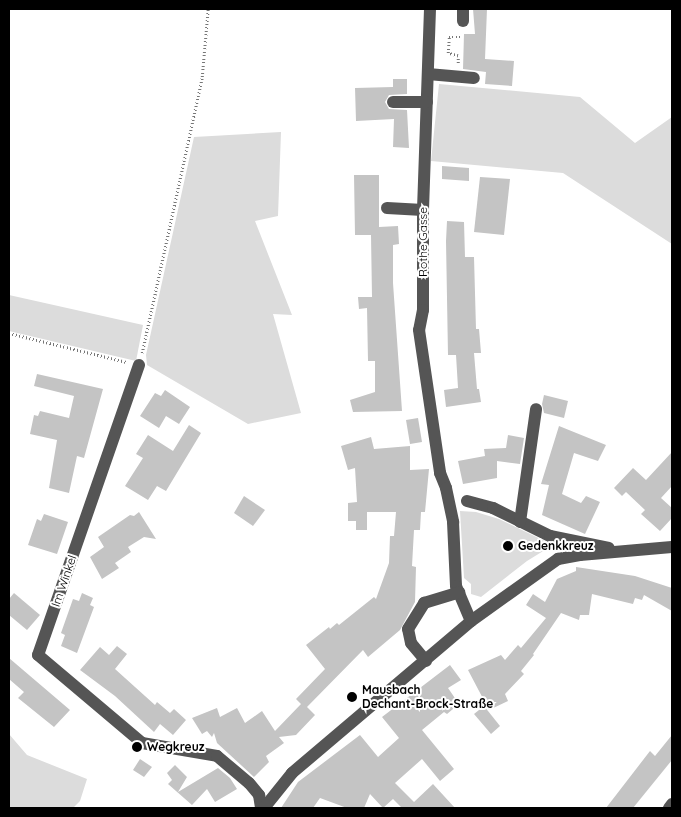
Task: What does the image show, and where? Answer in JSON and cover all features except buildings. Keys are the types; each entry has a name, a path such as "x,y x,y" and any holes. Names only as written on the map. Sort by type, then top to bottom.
{"street":[{"name":"Rothe Gasse","path":"430,9 422,210 424,310 419,330 440,473 449,501 453,522 456,586 459,592"},
{"path":"428,74 474,78"},
{"path":"392,102 427,102"},
{"path":"387,208 422,210"},
{"name":"Im Winkel","path":"139,365 38,654 142,743 217,756 249,783 259,795 263,808"},
{"path":"520,522 536,409"},
{"path":"468,501 494,508 550,536 631,551"},
{"path":"263,808 292,773 471,622 558,559 580,555 672,547"},
{"path":"426,661 411,643 408,629 424,604 459,592 471,622"},
{"path":"669,808 672,804"}],"path":[{"path":"9,333 139,365 202,77 208,9"},
{"path":"458,77 458,56 448,53 449,37 460,37"}],"shaded area":[{"path":"439,84 580,97 635,143 672,117 672,244 563,173 431,161"},
{"path":"281,132 278,216 255,221 292,315 273,314 301,413 248,424 147,365 146,355 194,137"},
{"path":"9,295 143,325 136,361 9,331"},
{"path":"460,511 476,512 499,519 553,545 527,561 481,597 471,594 471,584 464,578"},
{"path":"9,734 27,755 87,779 80,801 73,808 9,808"}],"place":[{"name":"Gedenkkreuz","path":"508,546"},
{"name":"Mausbach Dechant-Brock-Straße","path":"352,697"},
{"name":"Wegkreuz","path":"137,747"}]}
